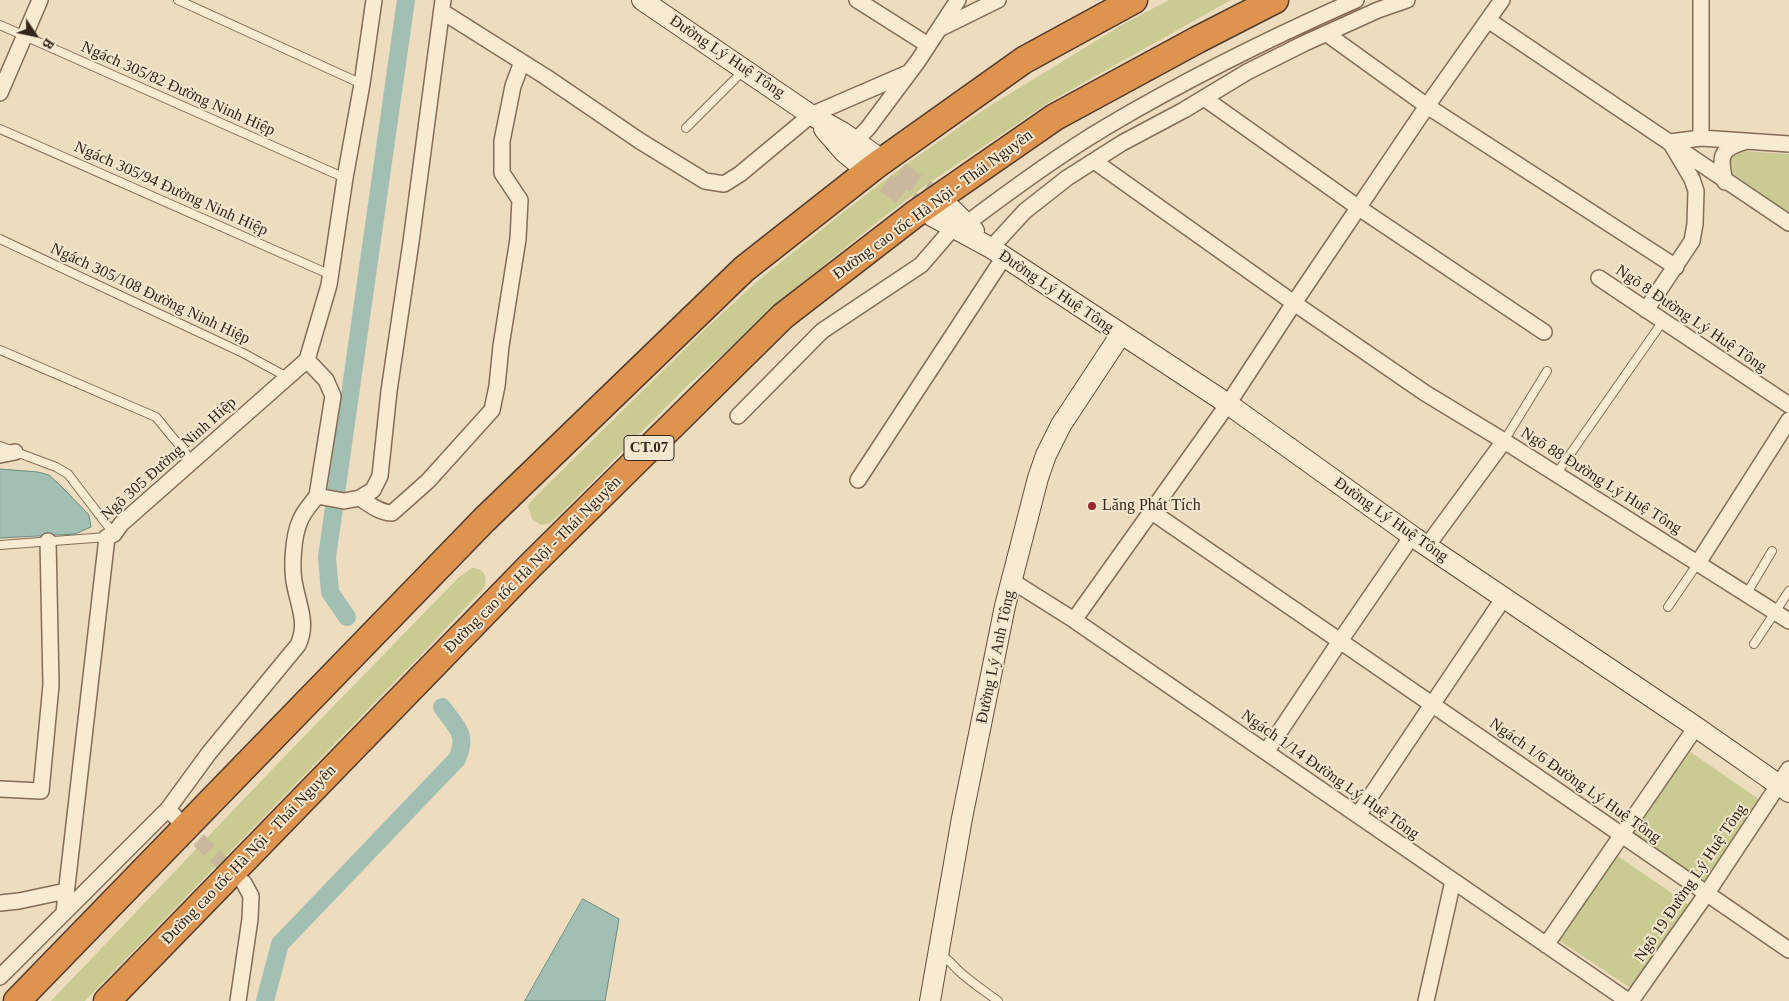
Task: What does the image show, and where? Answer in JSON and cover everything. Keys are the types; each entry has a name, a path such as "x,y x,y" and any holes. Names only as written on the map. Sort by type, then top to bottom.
{"highway":[{"path":"17,1001 484,520 744,269 875,166 1024,60 1134,0"},
{"name":"Đường cao tốc Hà Nội - Thái Nguyên","path":"107,1001 531,565 783,316 914,214 1055,117 1274,0"}],"main road":[{"name":"Đường Lý Huệ Tông","path":"653,3 811,115 868,160"},
{"name":"Đường Lý Huệ Tông","path":"939,210 998,253 1228,404 1503,599 1696,727 1786,782"},
{"name":"Đường Lý Anh Tông","path":"930,1001 964,808 1012,581 1038,478 1052,441 1121,334"}],"street":[{"path":"0,93 40,0"},
{"path":"0,977 168,809 209,753 298,645 302,636 304,622 294,584 294,546 300,522 320,496 333,396 326,380 307,360 331,275 374,0"},
{"path":"857,0 928,46"},
{"path":"850,147 868,128 928,46 958,0"},
{"path":"939,29 998,0"},
{"path":"738,416 822,332 921,264 959,226 1022,182 1106,127 1235,56 1356,0"},
{"path":"858,480 1025,211 1067,178 1122,143 1247,72 1304,43 1378,10 1407,0"},
{"path":"1074,620 1228,404 1427,106 1502,0"},
{"path":"1701,0 1701,138"},
{"path":"320,496 344,501 360,498 373,490 380,476 389,391 443,6 522,62 640,141 705,181 724,184 811,115 908,73"},
{"path":"1488,20 1670,142 1725,182 1789,223"},
{"path":"1327,34 1427,106 1676,267"},
{"path":"360,498 375,508 386,513 392,513 428,481 492,410 518,239 520,210 520,200 502,173 502,141 513,86 522,62"},
{"path":"1204,98 1359,208 1544,332"},
{"path":"1670,142 1701,138 1789,144"},
{"path":"1725,182 1721,164 1723,154 1734,144 1745,141"},
{"path":"1646,310 1692,241 1695,224 1696,191 1692,180 1670,142"},
{"path":"1094,161 1425,393 1504,441"},
{"name":"Ngõ 8 Đường Lý Huệ Tông","path":"1599,278 1789,405"},
{"name":"Ngõ 305 Đường Ninh Hiệp","path":"64,912 110,536 121,524 307,360"},
{"path":"1698,563 1789,420"},
{"name":"Ngõ 88 Đường Lý Huệ Tông","path":"1266,752 1340,641 1420,541 1504,441 1783,616"},
{"name":"Ngách 1/6 Đường Lý Huệ Tông","path":"1152,512 1789,950"},
{"path":"0,789 41,791 51,684 48,541"},
{"name":"Ngách 1/14 Đường Lý Huệ Tông","path":"1012,581 1074,620 1629,1001"},
{"path":"1358,815 1503,599"},
{"path":"1546,944 1696,727"},
{"name":"Ngõ 19 Đường Lý Huệ Tông","path":"1629,1001 1786,782"},
{"path":"168,809 182,824"},
{"path":"1426,1001 1453,881"},
{"path":"238,1001 250,919 251,896 244,883"},
{"path":"0,903 66,891"}],"lane":[{"path":"178,0 362,84"},
{"name":"Ngách 305/82 Đường Ninh Hiệp","path":"0,25 345,178"},
{"path":"686,128 745,69"},
{"name":"Ngách 305/94 Đường Ninh Hiệp","path":"0,129 331,275"},
{"name":"Ngách 305/108 Đường Ninh Hiệp","path":"0,238 243,353 287,377"},
{"path":"1557,473 1663,321"},
{"path":"0,350 156,417 192,461"},
{"path":"1504,441 1547,370"},
{"path":"0,446 8,454 56,467 68,474 110,536 0,545"},
{"path":"1746,593 1772,551"},
{"path":"1668,607 1698,563"},
{"path":"1754,644 1783,616 1789,591"},
{"path":"938,954 952,962 956,969 998,1001"}],"green space":[{"path":"1169,0 1231,0 1051,101 929,183 808,278 686,387 558,516 548,524 541,525 532,519 528,506 533,499 705,329 760,279 898,170 988,107 1127,22"},
{"path":"1739,151 1789,154 1789,216 1729,173 1728,157"},
{"path":"472,568 482,571 484,574 486,580 484,588 85,1001 51,1001 458,578"},
{"path":"1689,751 1763,802 1706,886 1631,835"},
{"path":"1615,854 1689,905 1632,989 1557,939"}],"shaded area":[{"path":"0,469 38,472 49,475 89,515 91,527 75,534 0,538"},
{"path":"583,899 619,919 605,1001 525,1001"}],"waterway":[{"path":"347,617 330,592 327,557 406,0"},
{"path":"265,1001 280,944 457,759 461,737 456,726 442,707"}],"tunnel":[{"path":"875,155 946,204"},
{"path":"861,166 932,216"},
{"path":"182,824 237,877"}],"place":[{"name":"Lăng Phát Tích","path":"1092,506"}]}
